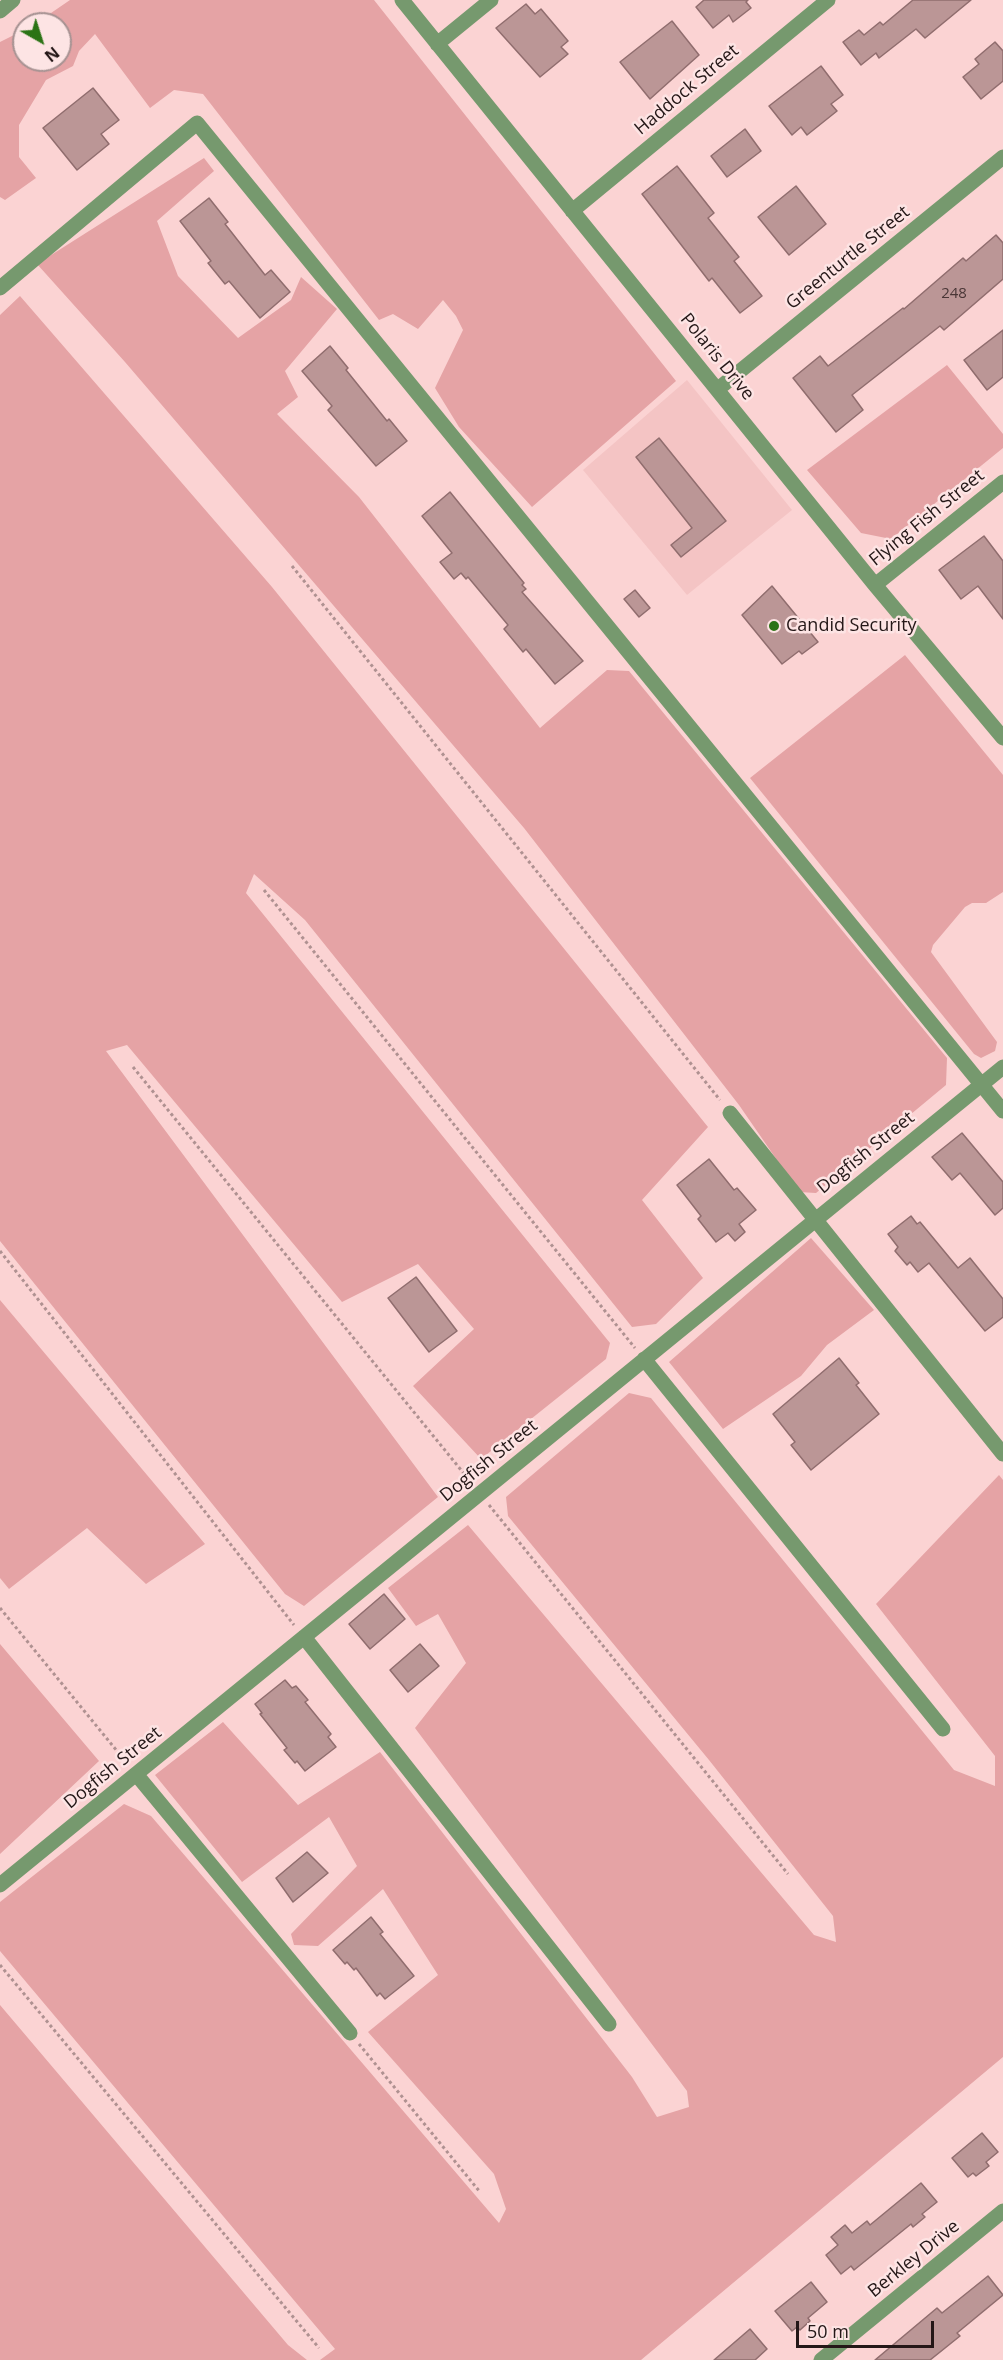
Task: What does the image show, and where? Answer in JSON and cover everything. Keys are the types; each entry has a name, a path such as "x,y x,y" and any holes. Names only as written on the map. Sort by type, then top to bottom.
{"street":[{"path":"0,11 13,0"},
{"name":"Polaris Drive","path":"402,0 875,585 1003,738"},
{"path":"437,44 491,0"},
{"name":"Haddock Street","path":"572,211 828,0"},
{"path":"0,288 197,123 1003,1111"},
{"name":"Greenturtle Street","path":"718,389 1003,157"},
{"name":"Flying Fish Street","path":"875,585 1003,482"},
{"name":"Dogfish Street","path":"0,1885 1003,1067"},
{"path":"730,1113 1003,1454"},
{"path":"644,1359 943,1729"},
{"path":"304,1637 609,2024"},
{"path":"136,1774 350,2033"},
{"name":"Berkley Drive","path":"821,2360 1003,2211"}],"path":[{"path":"291,567 730,1113"},
{"path":"264,890 644,1359"},
{"path":"133,1067 788,1874"},
{"path":"0,1251 304,1637"},
{"path":"0,1608 136,1774"},
{"path":"0,1965 319,2348"},
{"path":"350,2033 480,2192"}],"shaded area":[{"path":"70,0 374,0 676,381 532,507 459,427 435,388 463,330 456,316 443,300 418,329 393,314 379,320 203,94 174,90 150,108 95,34 79,51 72,67 72,12 52,12"},
{"path":"12,36 12,72 61,72 46,80 19,125 19,157 36,178 5,200 0,197 0,42"},
{"path":"204,158 214,171 157,221 178,276 238,338 291,300 301,277 337,309 285,371 298,397 277,414 359,497 540,728 607,670 629,671 947,1058 946,1085 816,1193 799,1192 739,1105 524,828 125,362 37,264"},
{"path":"20,296 272,587 708,1127 642,1200 703,1278 656,1324 632,1327 305,920 254,874 246,893 610,1343 606,1359 481,1459 413,1386 474,1329 418,1264 342,1302 127,1045 106,1051 438,1497 304,1606 285,1594 0,1241 0,315"},
{"path":"947,365 1003,434 1003,448 891,539 861,533 807,470"},
{"path":"687,380 792,510 687,595 583,470"},
{"path":"905,655 1003,775 1003,892 986,903 972,903 965,907 933,945 931,952 997,1042 995,1051 981,1058 974,1054 750,778"},
{"path":"811,1238 874,1310 827,1345 801,1376 723,1429 669,1362"},
{"path":"0,1300 205,1544 146,1584 87,1528 9,1589 0,1578"},
{"path":"629,1393 651,1398 954,1770 995,1786 995,1756 876,1604 999,1475 1003,1480 1003,2057 641,2360 320,2360 335,2349 0,1951 0,1902 124,1804 151,1816 499,2223 506,2209 494,2174 368,2032 438,1975 383,1889 318,1946 294,1945 291,1934 357,1866 329,1817 242,1882 155,1775 223,1722 298,1805 380,1752 632,2077 657,2117 689,2107 687,2091 415,1728 466,1663 438,1614 416,1626 388,1588 468,1525 814,1935 836,1942 833,1916 709,1760 508,1516 506,1497"},
{"path":"0,1644 99,1761 0,1854"},
{"path":"0,2005 288,2345 307,2360 0,2360"}],"building":[{"path":"704,0 748,0 746,2 751,8 733,22 729,15 713,28 696,7"},
{"path":"913,0 971,0 925,38 916,29 879,58 876,53 861,65 843,42 859,30 864,35 880,22 883,25"},
{"path":"526,4 535,14 541,9 568,41 561,47 568,54 540,77 496,28"},
{"path":"672,21 699,55 650,99 620,62"},
{"path":"995,42 1003,51 1003,81 981,99 963,77 979,64 975,59"},
{"path":"821,66 843,95 831,104 837,111 807,135 801,127 792,135 769,106"},
{"path":"93,88 119,120 101,134 109,144 77,170 43,128"},
{"path":"745,129 761,151 727,177 711,156"},
{"path":"677,166 714,213 708,218 739,257 734,261 762,296 740,313 712,278 709,281 642,194"},
{"path":"796,186 826,224 789,255 758,217"},
{"path":"209,198 228,222 225,224 265,275 271,270 290,292 260,318 229,281 225,284 208,263 211,261 180,221"},
{"path":"996,235 1003,243 1003,279 944,330 940,326 852,395 863,410 836,432 793,378 820,356 828,366 904,309 963,258 966,261"},
{"path":"1003,330 1003,377 987,390 964,360"},
{"path":"330,346 387,421 389,419 407,441 376,466 328,410 332,406 302,371"},
{"path":"659,438 726,521 681,557 671,545 692,528 636,457"},
{"path":"450,492 524,583 522,585 526,589 522,592 583,661 555,684 526,649 523,652 504,629 508,625 468,577 466,579 461,573 454,579 440,562 452,553 422,516"},
{"path":"984,536 1003,561 1003,619 978,586 961,599 939,570"},
{"name":"Candid Security","path":"772,586 818,642 802,654 799,651 782,664 742,615"},
{"path":"635,590 650,608 639,617 624,599"},
{"path":"962,1133 1003,1182 1003,1208 995,1215 960,1173 952,1180 932,1157"},
{"path":"709,1159 734,1190 737,1188 756,1210 739,1224 745,1232 735,1241 728,1233 716,1242 698,1219 701,1216 677,1185"},
{"path":"911,1216 917,1224 920,1222 958,1268 970,1258 1003,1299 1003,1317 985,1331 929,1263 918,1272 910,1262 907,1265 895,1251 898,1247 888,1234"},
{"path":"416,1277 457,1331 429,1352 388,1298"},
{"path":"839,1358 859,1383 856,1385 879,1414 811,1470 791,1445 795,1442 773,1414"},
{"path":"384,1594 405,1619 370,1649 349,1624"},
{"path":"420,1644 439,1666 408,1692 390,1670"},
{"path":"285,1680 292,1688 296,1686 308,1700 305,1702 331,1734 328,1737 336,1747 305,1771 284,1750 287,1748 260,1714 262,1713 255,1704"},
{"path":"307,1852 328,1873 293,1902 276,1878"},
{"path":"371,1917 383,1932 380,1934 414,1976 385,1999 380,1993 377,1996 356,1968 354,1970 347,1962 345,1964 333,1950"},
{"path":"982,2133 998,2152 986,2162 989,2166 976,2176 973,2173 968,2177 952,2158"},
{"path":"921,2183 937,2202 922,2214 925,2217 913,2227 911,2224 854,2270 851,2266 841,2274 826,2255 838,2245 831,2237 845,2225 852,2233 867,2221 870,2225"},
{"path":"988,2276 1003,2295 957,2333 960,2336 930,2360 875,2360 937,2308 942,2313"},
{"path":"811,2282 827,2302 808,2318 810,2321 800,2330 797,2327 792,2331 775,2311"},
{"path":"750,2329 767,2349 755,2360 714,2360"}],"place":[{"name":"Candid Security","path":"774,626"}]}
